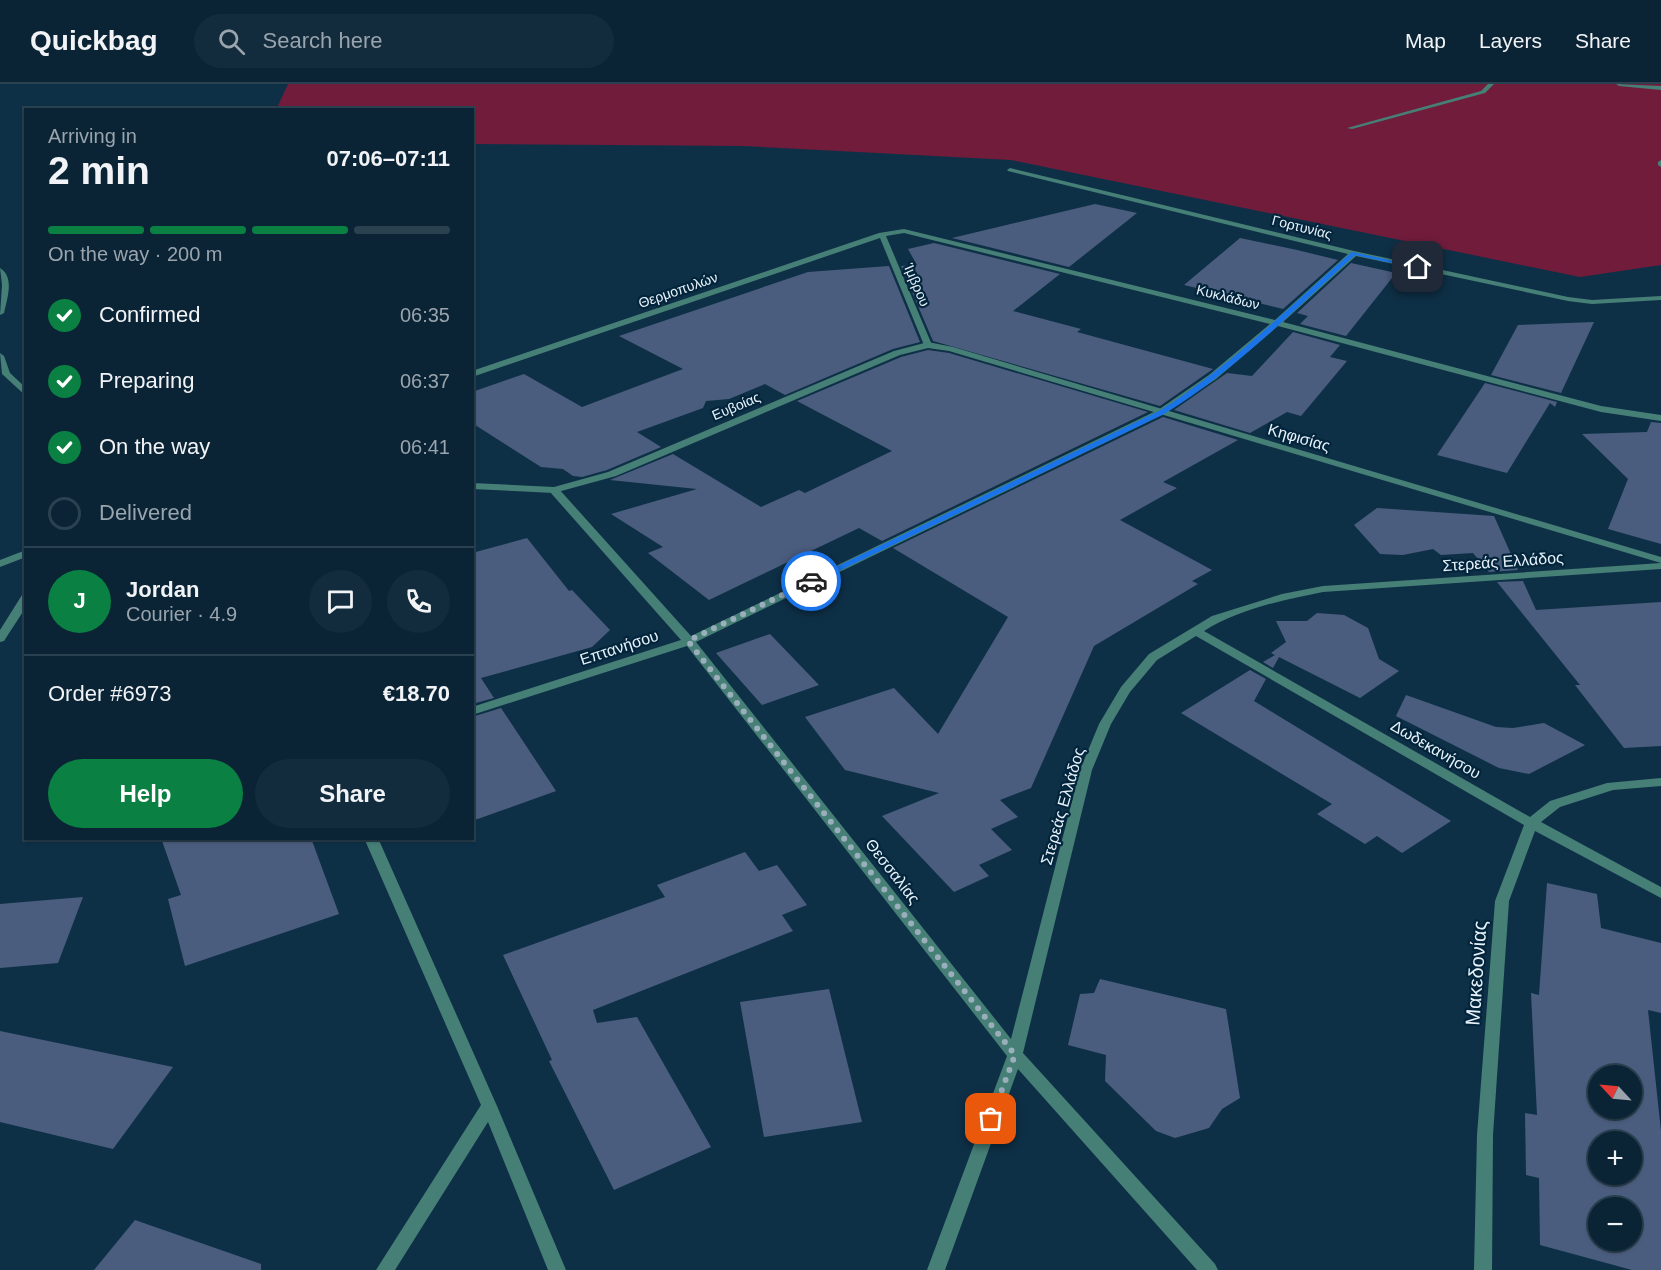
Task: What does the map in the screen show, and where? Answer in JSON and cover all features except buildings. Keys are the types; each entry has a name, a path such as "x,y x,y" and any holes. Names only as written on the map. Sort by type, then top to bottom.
{"street":[{"path":"1350,128 1483,92 1491,84"},
{"path":"1619,84 1661,88"},
{"name":"Γορτυνίας","path":"1010,170 1354,253 1568,299 1592,302 1661,298"},
{"name":"Θερμοπυλών","path":"474,373 892,231"},
{"name":"Κυκλάδων","path":"892,231 904,231 1276,323 1600,409 1661,418"},
{"name":"Ίμβρου","path":"882,235 928,345"},
{"name":"Επτανήσου","path":"474,710 688,641 1161,412 1192,394 1354,253"},
{"path":"0,270 6,285 0,313"},
{"path":"1648,299 1661,309"},
{"name":"Κηφισίας","path":"928,345 950,349 1661,560"},
{"name":"Ευβοίας","path":"474,486 554,490 612,474 897,353 928,345"},
{"path":"0,356 3,375 24,391"},
{"name":"Θεσσαλίας","path":"554,490 688,641 1015,1055 1209,1270"},
{"path":"0,564 24,555"},
{"name":"Στερεάς Ελλάδος","path":"936,1270 1015,1055 1086,770 1105,724 1125,690 1153,657 1216,618 1248,606 1323,590 1661,566"},
{"path":"0,639 24,600"},
{"name":"Δωδεκανήσου","path":"1196,631 1531,823 1661,893"},
{"path":"1531,823 1555,804 1603,789 1661,782"},
{"name":"Μακεδονίας","path":"1483,1270 1485,1135 1502,901 1531,823"},
{"path":"372,840 489,1106 557,1270"},
{"path":"386,1270 489,1106"}],"shaded area":[{"path":"288,84 1661,84 1661,265 1580,277 1011,160 743,146 474,144 474,108 277,108"}],"way so far":[{"path":"811,581 688,641 1015,1055 991,1119"}],"route":[{"path":"811,581 1161,412 1192,394 1354,253 1418,267"}]}
